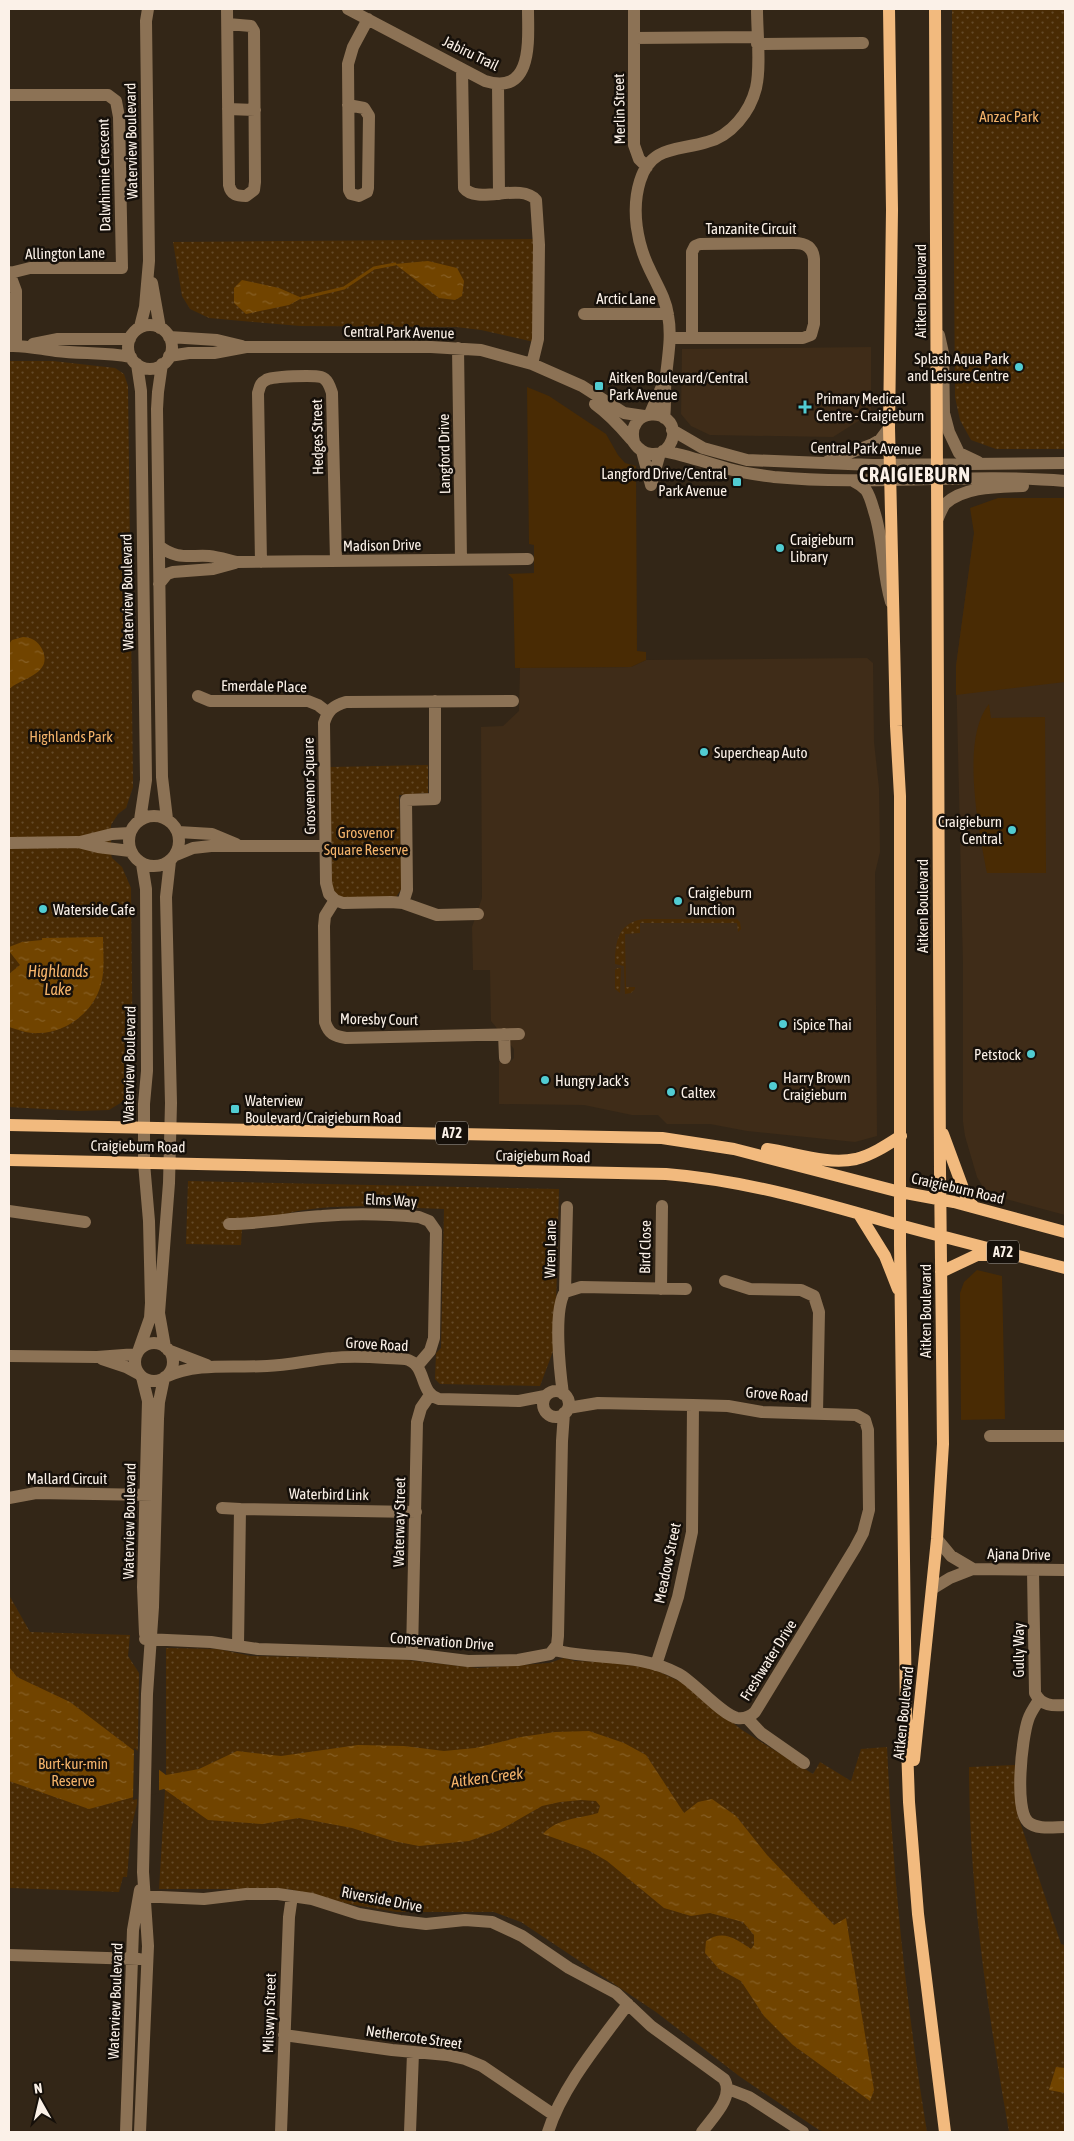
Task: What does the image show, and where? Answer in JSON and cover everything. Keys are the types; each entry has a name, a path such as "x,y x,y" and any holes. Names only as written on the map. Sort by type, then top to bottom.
{"main road":[{"name":"Aitken Boulevard","path":"889,9 892,210 889,428 892,607 900,796 900,1192 906,1718 910,1802 923,1968 945,2132"},
{"name":"Aitken Boulevard","path":"910,1802 937,1539 943,1444 937,688 938,518 935,9"},
{"name":"Craigieburn Road","path":"9,1125 662,1138 734,1149 900,1192 974,1207 1065,1232"},
{"path":"940,1127 967,1199 974,1207"},
{"path":"734,1149 768,1149 835,1160 855,1159 875,1152 901,1136"},
{"name":"Craigieburn Road","path":"9,1160 666,1174 726,1182 859,1214 1065,1268"},
{"path":"859,1214 885,1256 901,1299"},
{"path":"941,1272 977,1256 1014,1255"}],"street":[{"path":"228,9 228,24 228,109 229,185 230,191 238,196 250,195 254,190 254,31 251,26 228,24"},
{"name":"Jabiru Trail","path":"348,9 485,81 498,84 514,80 525,65 528,9"},
{"name":"Merlin Street","path":"634,9 634,145 639,159 647,167"},
{"path":"666,376 647,415 635,424 632,436 638,446 651,485 662,452 671,442 672,430 664,418 670,338 668,314 660,288 642,251 637,229 637,195 640,182 647,167 661,153 673,148 707,142 730,130 747,110 756,89 757,9"},
{"name":"Waterview Boulevard","path":"140,327 145,307 149,261 146,13"},
{"path":"348,105 364,108 369,116 368,192 359,196 351,194 349,190 348,105 349,57 368,19"},
{"path":"634,38 863,43"},
{"path":"462,69 464,188 473,194 531,194 537,204 538,339 532,364"},
{"path":"498,84 498,194"},
{"name":"Dalwhinnie Crescent","path":"9,95 108,95 116,101 119,117 122,268"},
{"path":"228,109 255,110"},
{"name":"Tanzanite Circuit","path":"670,338 692,338 803,338 811,335 814,324 814,255 812,250 805,244 794,243 696,245 692,252 692,338"},
{"name":"Waterview Boulevard","path":"149,261 165,332"},
{"name":"Allington Lane","path":"9,272 30,268 122,268"},
{"path":"9,272 16,291 17,346"},
{"name":"Arctic Lane","path":"584,314 668,314"},
{"path":"97,1357 126,1367 140,1376 153,1381 165,1378 172,1367 173,1361 167,1348 159,1313 169,1183 171,1103 166,897 173,858 180,840 178,832 167,819 162,777 157,409 158,392 166,360 172,347 165,332 146,325 140,327 130,339 128,348 134,360"},
{"path":"936,328 943,352 944,414 949,432 959,453 982,464"},
{"name":"Central Park Avenue","path":"165,332 217,340 246,347"},
{"path":"17,346 58,339 130,339"},
{"path":"17,346 56,351 115,354 150,368 166,360"},
{"name":"Central Park Avenue","path":"166,360 185,353 214,353 246,347 458,348 499,354 532,364 586,388 624,413 647,415"},
{"name":"Langford Drive","path":"458,348 461,560"},
{"name":"Waterview Boulevard","path":"134,360 141,391 146,771 140,820"},
{"name":"Central Park Avenue","path":"548,372 606,412 638,446"},
{"name":"Hedges Street","path":"261,562 258,393 260,384 266,379 282,377 322,378 329,383 332,393 336,561"},
{"path":"647,415 664,418"},
{"path":"818,464 874,444 880,440 889,428"},
{"name":"Central Park Avenue","path":"672,430 703,448 736,458 818,464 891,465 937,472 1065,482"},
{"path":"638,446 648,454 662,452"},
{"name":"Central Park Avenue","path":"662,452 684,454 741,472 780,477 853,480 891,481 982,464 1065,463"},
{"path":"853,480 865,489 878,523 883,549 886,585 892,607"},
{"path":"938,518 946,503 974,490 1065,482"},
{"name":"Madison Drive","path":"159,546 170,554 178,556 211,556 237,562 528,560"},
{"name":"Madison Drive","path":"159,584 168,574 173,572 213,569 237,562"},
{"name":"Emerdale Place","path":"198,696 210,701 308,701 318,705 327,712"},
{"path":"404,904 407,890 406,800 435,799 435,701"},
{"path":"327,712 335,705 346,702 513,701"},
{"name":"Grosvenor Square","path":"327,712 324,723 326,882 329,894 335,900"},
{"path":"167,819 153,816 140,820 130,833 128,842 130,851 142,864 157,867 193,848 326,846"},
{"path":"178,832 212,834 242,847"},
{"path":"9,843 78,842 100,836 130,833"},
{"path":"78,842 98,847 130,851"},
{"name":"Waterview Boulevard","path":"137,1353 150,1318 151,1303 149,1221 144,1163 147,1071 146,899 142,864"},
{"path":"335,900 343,902 391,902 404,904 437,915 478,914"},
{"name":"Moresby Court","path":"335,900 325,916 324,926 325,1022 328,1030 334,1036 346,1038 519,1034"},
{"path":"504,1034 505,1058"},
{"name":"Bird Close","path":"661,1289 662,1206"},
{"name":"Wren Lane","path":"558,1363 560,1303 565,1292 567,1207"},
{"path":"9,1211 85,1222"},
{"name":"Elms Way","path":"229,1224 250,1224 345,1215 419,1216 429,1221 436,1230 434,1338 430,1351 418,1365"},
{"path":"725,1281 750,1289 801,1290 814,1296 819,1312 817,1413"},
{"path":"565,1292 581,1287 686,1289"},
{"path":"140,1376 134,1364 137,1353 147,1344 160,1344 167,1348"},
{"name":"Grove Road","path":"167,1348 211,1366"},
{"path":"9,1356 97,1357 137,1353"},
{"name":"Grove Road","path":"165,1378 180,1370 211,1366 286,1365 346,1357 405,1359 418,1365 430,1395"},
{"path":"558,1363 547,1403 562,1441"},
{"path":"554,1650 558,1636 562,1441 565,1403 558,1363"},
{"name":"Waterview Boulevard","path":"140,1376 148,1401 151,1495"},
{"name":"Waterview Boulevard","path":"140,2126 147,1960 142,1896 148,1639 143,1595 159,1402 165,1378"},
{"path":"547,1403 557,1391 565,1403"},
{"path":"430,1395 444,1400 547,1403"},
{"name":"Waterway Street","path":"412,1654 417,1422 421,1408 430,1395"},
{"name":"Grove Road","path":"547,1403 557,1416 565,1403 597,1403 728,1406 762,1412 856,1415 865,1420"},
{"name":"Meadow Street","path":"656,1664 678,1597 692,1532 693,1405"},
{"name":"Freshwater Drive","path":"554,1650 578,1656 631,1658 656,1664 686,1679 734,1717 747,1718 758,1708 863,1533 869,1510 868,1430 865,1420"},
{"path":"990,1436 1065,1436"},
{"name":"Mallard Circuit","path":"9,1498 36,1493 151,1495"},
{"name":"Waterbird Link","path":"222,1508 416,1512"},
{"path":"238,1646 240,1508"},
{"name":"Ajana Drive","path":"937,1539 951,1556 973,1569"},
{"name":"Ajana Drive","path":"932,1589 950,1578 973,1569 1065,1570"},
{"name":"Gully Way","path":"1033,1571 1034,1686 1039,1700"},
{"name":"Conservation Drive","path":"148,1639 211,1642 258,1649 412,1654 492,1662 542,1657 554,1650"},
{"path":"1065,1705 1048,1704 1039,1700 1028,1718 1021,1766 1022,1808 1026,1820 1034,1826 1065,1827"},
{"path":"747,1718 761,1733 804,1763"},
{"name":"Riverside Drive","path":"142,1896 204,1899 262,1893 292,1896 359,1914 400,1921 426,1924 465,1920 492,1922 522,1936 569,1968 616,1993 651,2026 720,2075 728,2089"},
{"name":"Waterview Boulevard","path":"126,2126 133,1930 142,1896"},
{"name":"Milswyn Street","path":"281,2132 289,1918 292,1896"},
{"path":"9,1955 147,1960"},
{"path":"548,2132 554,2116 585,2065 628,2004"},
{"name":"Nethercote Street","path":"284,2035 414,2053 447,2055 465,2060 482,2066 554,2116"},
{"path":"410,2132 414,2053"},
{"path":"702,2132 722,2104 728,2089 749,2097 803,2132"},
{"path":"126,2126 140,2126"}],"shaded area":[{"path":"871,347 871,413 833,437 710,435 691,426 681,414 682,349"},
{"name":"Craigieburn Central","path":"1065,531 1065,1215 987,1194 977,1177 965,1136 963,1122 963,964 956,666 974,533"},
{"name":"Craigieburn Junction","path":"867,658 873,663 874,742 879,788 880,852 875,873 877,1136 855,1142 747,1131 710,1124 667,1124 658,1115 632,1115 584,1105 499,1104 499,1062 510,1062 514,1058 514,1049 491,1021 490,970 473,970 472,927 482,898 481,727 503,726 519,711 520,668 631,667 646,660"}],"green space":[{"name":"Anzac Park","path":"952,9 1065,9 1065,449 996,449 971,440 960,420 955,397"},
{"path":"533,239 534,342 481,330 456,327 300,326 209,318 190,309 182,296 173,242"},
{"name":"Highlands Park","path":"9,361 53,361 115,368 124,374 128,386 133,787 126,808 118,814 111,825 111,854 112,858 122,867 131,888 133,1086 127,1099 109,1110 79,1111 9,1107"},
{"path":"527,387 549,396 606,434 625,463 636,466 637,651 646,652 646,660 631,667 515,668 513,579 508,574 534,573 534,545 529,544"},
{"path":"998,498 1065,498 1065,682 956,695 956,666 974,533 970,508"},
{"path":"989,704 991,718 1045,717 1046,873 987,873 976,810 974,762 975,739 980,720"},
{"name":"Grosvenor Square Reserve","path":"428,765 428,793 399,795 402,888 396,897 338,897 332,887 329,767"},
{"path":"646,919 737,919 740,922 741,929 738,932 737,923 640,923 640,933 625,934 626,987 635,987 635,989 631,993 625,994 624,966 615,964 617,941 624,928 629,924"},
{"path":"621,968 620,993 615,989 615,970"},
{"path":"188,1181 559,1189 555,1346 540,1386 440,1384 435,1379 436,1353 441,1348 444,1209 356,1206 296,1211 242,1229 241,1245 186,1244"},
{"path":"977,1270 1002,1276 1005,1419 961,1420 960,1293 964,1282"},
{"name":"Burt-kur-min Reserve","path":"9,1595 30,1632 130,1635 128,1656 139,1673 137,1804 131,1829 127,1877 123,1877 119,1892 10,1888 9,1886"},
{"path":"166,1648 218,1649 251,1656 398,1659 478,1668 549,1663 564,1658 575,1661 608,1662 651,1668 683,1683 742,1730 813,1774 820,1762 851,1781 861,1749 887,1747 901,1940 927,2132 825,2132 819,2130 739,2076 656,2012 521,1922 494,1912 397,1912 349,1904 289,1889 159,1889 166,1775"},
{"path":"1015,1765 1017,1813 1061,1944 1064,1945 1065,1949 1065,2132 1009,2132 987,1996 972,1859 969,1767"}],"water":[{"path":"428,261 457,268 464,281 462,296 455,300 439,298 395,264"},
{"path":"242,280 279,288 302,298 289,305 246,314 234,303 234,288"},
{"path":"23,637 34,640 40,646 45,657 44,664 40,670 9,689 9,644 12,640"},
{"name":"Highlands Lake","path":"103,937 101,984 93,1003 86,1011 69,1024 49,1032 31,1033 9,1027 9,974 20,965 9,951 9,947 22,942 42,940 42,938"},
{"name":"Aitken Creek","path":"9,1667 17,1677 70,1702 166,1775 199,1769 237,1751 281,1756 358,1745 404,1746 444,1751 475,1748 521,1737 555,1732 589,1731 624,1743 646,1755 684,1813 698,1802 712,1799 736,1816 767,1855 834,1925 846,1918 874,2090 870,2101 793,2045 764,2016 741,1981 719,1969 705,1953 706,1941 718,1936 735,1939 751,1949 754,1945 754,1935 743,1922 710,1913 691,1916 664,1908 607,1861 588,1850 543,1834 562,1822 598,1813 600,1806 596,1801 581,1800 542,1806 500,1830 469,1841 419,1846 393,1841 352,1828 299,1818 262,1824 208,1820 164,1789 89,1809 9,1781"},
{"path":"1056,2067 1065,2068 1065,2093 1049,2090"}],"pier":[{"path":"134,1748 159,1767 159,1793 133,1800"}],"waterway":[{"path":"302,298 344,288 374,268 395,264"}],"place":[{"name":"Splash Aqua Park and Leisure Centre","path":"1019,367"},
{"name":"Aitken Boulevard/Central Park Avenue","path":"599,386"},
{"name":"Primary Medical Centre - Craigieburn","path":"805,407"},
{"name":"Langford Drive/Central Park Avenue","path":"737,482"},
{"name":"Craigieburn Library","path":"780,548"},
{"name":"Supercheap Auto","path":"704,752"},
{"name":"Craigieburn Central","path":"1012,830"},
{"name":"Craigieburn Junction","path":"678,901"},
{"name":"Waterside Cafe","path":"43,909"},
{"name":"iSpice Thai","path":"783,1024"},
{"name":"Petstock","path":"1031,1054"},
{"name":"Hungry Jack's","path":"545,1080"},
{"name":"Harry Brown Craigieburn","path":"773,1086"},
{"name":"Caltex","path":"671,1092"},
{"name":"Waterview Boulevard/Craigieburn Road","path":"235,1109"}],"district":[{"name":"CRAIGIEBURN","path":"915,474"}]}
